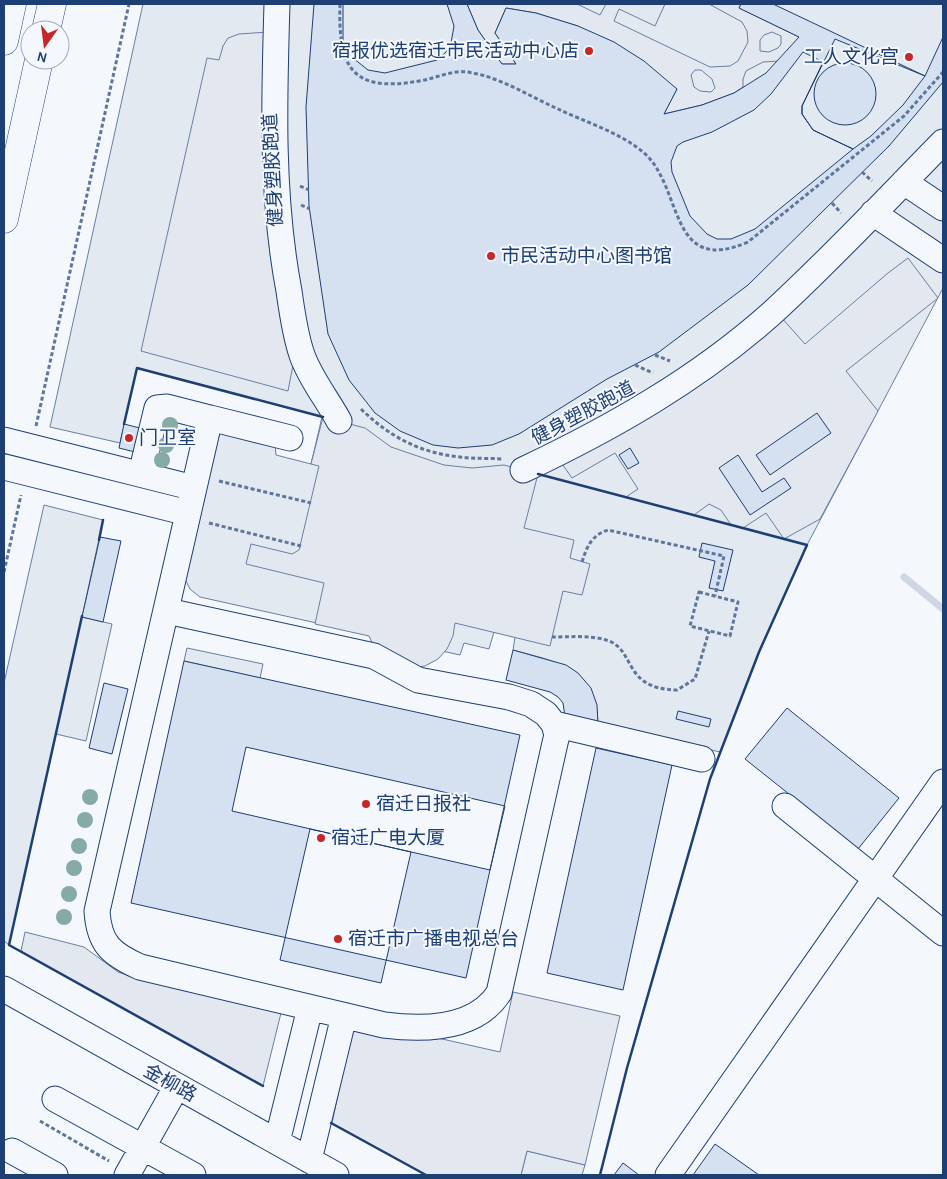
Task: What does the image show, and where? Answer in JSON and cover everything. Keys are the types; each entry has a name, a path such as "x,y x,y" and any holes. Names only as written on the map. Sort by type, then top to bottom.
{"main road":[{"path":"4,41 12,4"},
{"path":"48,20 52,4"},
{"path":"4,219 37,70"}],"street":[{"path":"276,4 273,119 274,176 282,255 302,355 316,384 346,412"},
{"path":"518,465 586,440 633,414 695,373 771,314 943,142"},
{"path":"904,182 943,208"},
{"path":"873,213 943,260"},
{"path":"140,474 157,408 167,406 290,438"},
{"path":"167,611 374,656 418,680 509,697 530,704 546,714 554,724 557,735 499,994 493,1003 469,1019 439,1026 407,1028 384,1025 140,967 128,962 106,945 98,930 97,911 210,418"},
{"path":"4,440 140,474 195,482"},
{"path":"15,470 188,515"},
{"path":"554,724 702,759"},
{"path":"668,1175 943,782"},
{"path":"785,806 943,933"},
{"name":"金柳路","path":"4,990 336,1175"},
{"path":"277,1142 310,1008"},
{"path":"309,1160 344,1016"},
{"path":"128,1174 177,1086"},
{"path":"55,1099 193,1175"},
{"path":"12,1151 55,1175"}],"path":[{"path":"31,447 128,4"},
{"path":"340,4 339,30 342,49 353,73 365,80 378,84 420,81 455,72 484,75 627,141 653,162 682,228 696,244 709,250 722,251 748,242 904,116 943,72"},
{"name":"健身塑胶跑道","path":"346,412 379,426 420,450 518,465"},
{"path":"4,572 15,470"},
{"path":"195,482 311,502"},
{"path":"188,515 301,546"},
{"path":"582,562 586,547 593,537 608,530 724,556 715,596"},
{"path":"699,592 738,602 730,636 709,631 690,626 699,592"},
{"path":"552,637 607,640 622,652 640,680 649,686 677,690 695,678 709,631"},
{"path":"40,1122 128,1174"}],"shaded area":[{"path":"143,4 943,4 943,288 807,545 759,652 720,752 598,724 596,705 590,690 582,679 572,670 560,664 513,650 515,637 494,632 489,649 464,643 460,655 200,597 190,589 183,575 218,429 275,444 276,455 311,464 322,417 137,368 120,443 50,427"},
{"path":"467,4 577,4 600,15 606,4 665,4 655,26 619,9 614,21 710,67 730,66 738,61 748,42 747,31 742,22 709,4 741,4 739,8 799,37 780,61 763,62 746,71 743,87 734,93 702,105 664,114 677,89 578,26 536,13 506,8 495,33 516,64 502,64 478,30","holes":["772,32 781,36 781,44 778,48 769,52 760,51 760,40 764,35","695,70 701,70 712,79 715,88 711,92 700,91 694,87 691,75"]},
{"path":"268,32 264,130 270,249 293,365 288,391 141,351 207,58 219,60 223,46 228,38 239,34"},
{"path":"908,258 938,298 846,371 878,411 820,519 784,539 766,513 743,528 731,525 721,510 709,504 694,515 626,497 638,489 615,453 572,478 558,458 780,316 805,344"},
{"path":"323,417 365,428 391,447 444,465 472,468 504,465 538,474 524,528 574,540 570,558 590,564 582,595 563,591 550,646 455,623 453,636 447,649 438,659 425,666 411,668 375,649 369,636 315,624 324,583 246,564 251,544 292,554 299,550 319,466 311,464"},
{"path":"44,505 103,520 82,617 112,624 86,741 56,734 9,945 4,941 4,683"},
{"path":"187,648 263,664 260,678 184,661"},
{"path":"25,932 84,947 118,972 139,979 281,1013 263,1086 21,951"},
{"path":"513,992 620,1016 585,1165 527,1151 521,1175 426,1175 332,1123 353,1024 429,1036 500,1052"},
{"path":"527,1151 585,1165 582,1175 521,1175"}],"building":[{"path":"314,4 467,4 478,30 502,64 516,64 495,33 506,8 536,13 578,26 614,42 644,61 677,89 664,114 702,105 734,93 766,73 799,37 739,8 741,4 943,4 943,82 889,146 748,285 659,352 607,379 519,434 492,445 458,448 433,445 400,431 375,413 349,380 328,334 309,206 306,107","holes":["835,39 925,76 903,105 871,136 853,149 813,130 802,114 802,106"]},
{"path":"343,4 447,4 454,26 451,43 446,52 437,60 385,73 368,70 348,54 343,42"},
{"name":"工人文化宫","path":"773,4 943,4 943,37 925,76"},
{"path":"803,52 823,62 802,106 802,114 813,130 853,149 755,229 731,239 717,239 707,234 690,216 672,172 671,162 677,146 712,132 754,110 771,94"},
{"path":"839,63 851,63 867,72 874,82 876,94 874,106 867,116 851,125 839,125 828,120 819,111 814,100 814,88 819,77 828,68"},
{"path":"817,413 831,433 770,475 756,455"},
{"name":"门卫室","path":"124,424 140,428 135,452 119,448"},
{"path":"630,448 639,463 628,469 619,455"},
{"path":"738,455 762,492 784,478 791,488 750,515 719,468"},
{"path":"100,537 121,541 103,622 82,617"},
{"path":"702,543 733,550 723,591 709,588 715,561 699,557"},
{"path":"513,650 566,665 578,673 591,688 597,705 598,724 565,717 563,703 550,692 506,680"},
{"name":"宿迁广电大厦","path":"184,661 520,735 466,978 131,903"},
{"path":"104,683 128,689 112,754 89,748"},
{"path":"787,708 899,798 858,849 745,759"},
{"path":"678,711 711,719 709,727 676,719"},
{"path":"246,747 505,806 490,870 232,811"},
{"path":"596,748 672,765 623,990 547,973"},
{"path":"310,829 411,852 381,983 280,960"},
{"path":"715,1144 759,1175 693,1175"},
{"path":"623,1163 639,1175 614,1175"}],"waterway":[{"path":"904,577 943,609"}],"wall":[{"path":"124,424 137,368 323,417"},
{"path":"538,474 807,545 759,652 710,779 627,1068 600,1175"},
{"path":"99,540 103,520"},
{"path":"82,616 9,945 263,1086"},
{"path":"331,1123 426,1175"}],"place":[{"name":"宿报优选宿迁市民活动中心店","path":"589,51"},
{"name":"工人文化宫","path":"909,57"},
{"name":"市民活动中心图书馆","path":"491,256"},
{"name":"门卫室","path":"129,438"},
{"name":"宿迁日报社","path":"366,804"},
{"name":"宿迁广电大厦","path":"321,838"},
{"name":"宿迁市广播电视总台","path":"338,939"}]}
